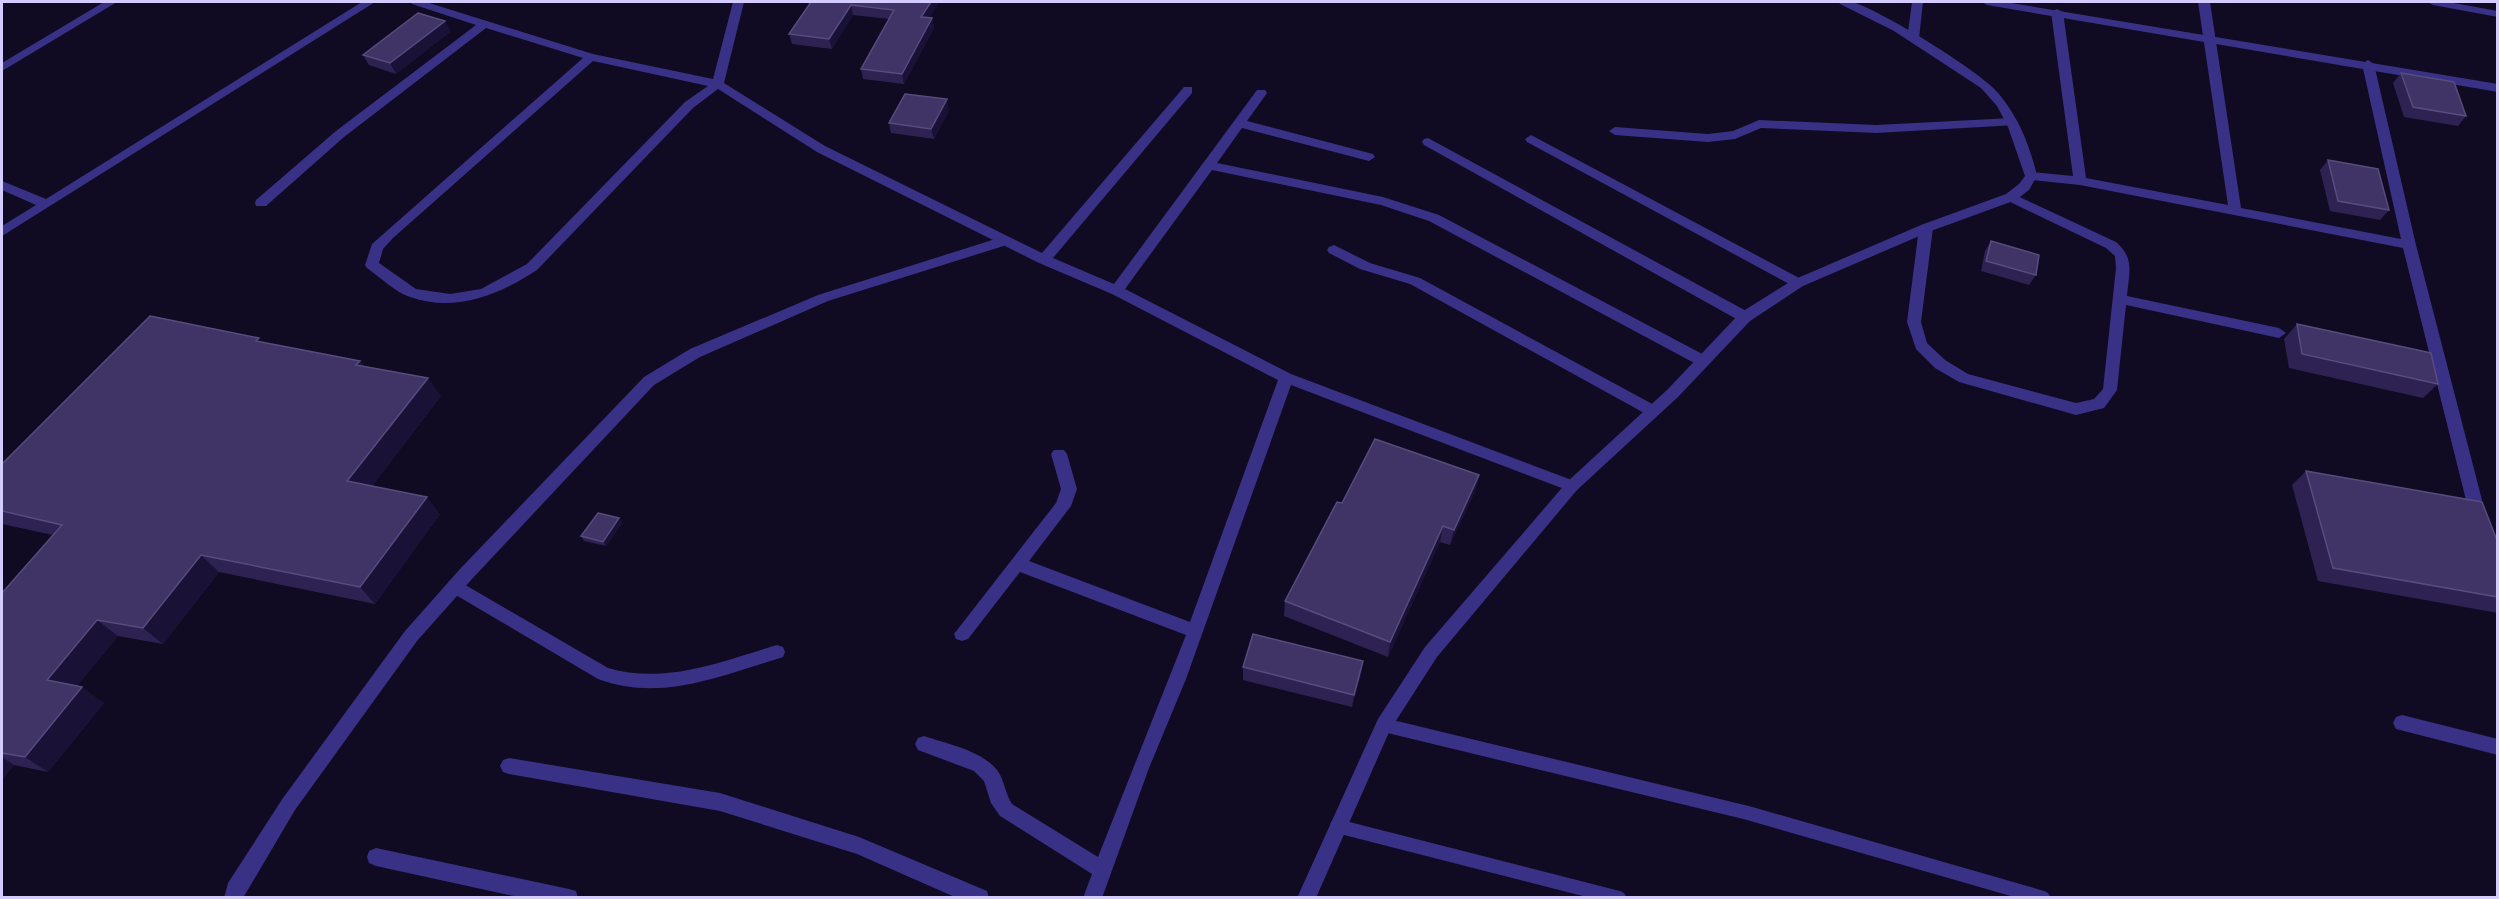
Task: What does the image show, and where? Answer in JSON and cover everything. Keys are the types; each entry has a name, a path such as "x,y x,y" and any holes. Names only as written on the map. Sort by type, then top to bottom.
{"street":[{"path":"2,68 111,2"},
{"path":"2,232 369,2"},
{"path":"416,2 591,57 718,84 821,150 1044,260 1117,291 1286,378 1572,486"},
{"path":"591,57 388,235 377,247 372,264 412,292 450,299 484,292 510,281 532,267 689,105 718,84 740,2"},
{"path":"1844,2 1913,39 1985,85 1994,94 2012,122 2031,176"},
{"path":"1913,39 1917,2"},
{"path":"1987,2 2368,64 2498,88"},
{"path":"2204,2 2235,210"},
{"path":"2433,2 2498,14"},
{"path":"2057,12 2080,181"},
{"path":"261,202 340,134 484,24"},
{"path":"2368,64 2409,245 2474,500"},
{"path":"1044,260 1188,90"},
{"path":"1117,291 1261,93"},
{"path":"1615,131 1708,138 1735,135 1759,124 1876,129 2012,122"},
{"path":"1238,123 1369,157"},
{"path":"1531,139 1798,282"},
{"path":"1428,142 1745,317"},
{"path":"1207,165 1383,201 1434,218 1702,361"},
{"path":"2031,176 2080,181 2409,245"},
{"path":"1306,897 1384,725 1431,652 1572,486 1651,410 1673,393 1745,317 1798,282 1926,228 2011,197 2024,187 2031,176"},
{"path":"2,185 46,204"},
{"path":"1926,228 1914,322 1921,345 1940,364 1964,378 2076,409 2099,404 2110,390 2123,268 2121,254 2111,244 2011,197"},
{"path":"233,897 288,804 411,636 454,586 649,381 672,365 823,298 1005,241"},
{"path":"1334,250 1365,266 1415,281 1651,410"},
{"path":"2120,299 2278,333"},
{"path":"1092,897 1140,768 1178,679 1286,378"},
{"path":"962,634 1063,507 1069,489 1059,454"},
{"path":"1017,564 1195,631"},
{"path":"454,586 604,674 622,681 656,684 777,652"},
{"path":"2402,723 2498,747"},
{"path":"924,744 980,765 992,777 997,797 1006,810 1102,870"},
{"path":"509,766 720,802 859,846 980,897"},
{"path":"376,857 569,897"}],"lane":[{"path":"1384,725 1748,813 2043,897"},
{"path":"1337,826 1620,897"}],"building":[{"path":"811,2 931,2 921,17 932,18 902,74 861,69 894,10 851,5 829,39 789,34"},
{"path":"418,13 445,21 390,63 363,55"},
{"path":"2401,73 2454,82 2466,116 2413,107"},
{"path":"905,94 947,99 931,129 889,123"},
{"path":"2328,160 2378,169 2389,210 2338,201"},
{"path":"1991,241 2039,255 2036,275 1986,261"},
{"path":"150,316 259,338 256,341 360,361 356,365 428,378 347,481 427,497 360,587 201,555 143,628 97,620 47,680 82,687 25,757 2,753 2,593 62,525 2,511 2,464"},
{"path":"2297,324 2431,353 2438,384 2302,354"},
{"path":"1375,439 1479,475 1454,530 1443,526 1390,642 1285,601 1337,502 1342,503"},
{"path":"2306,471 2482,502 2498,543 2498,597 2333,568"},
{"path":"598,513 619,518 603,542 581,536"},
{"path":"1253,634 1363,661 1354,695 1243,667"}]}
